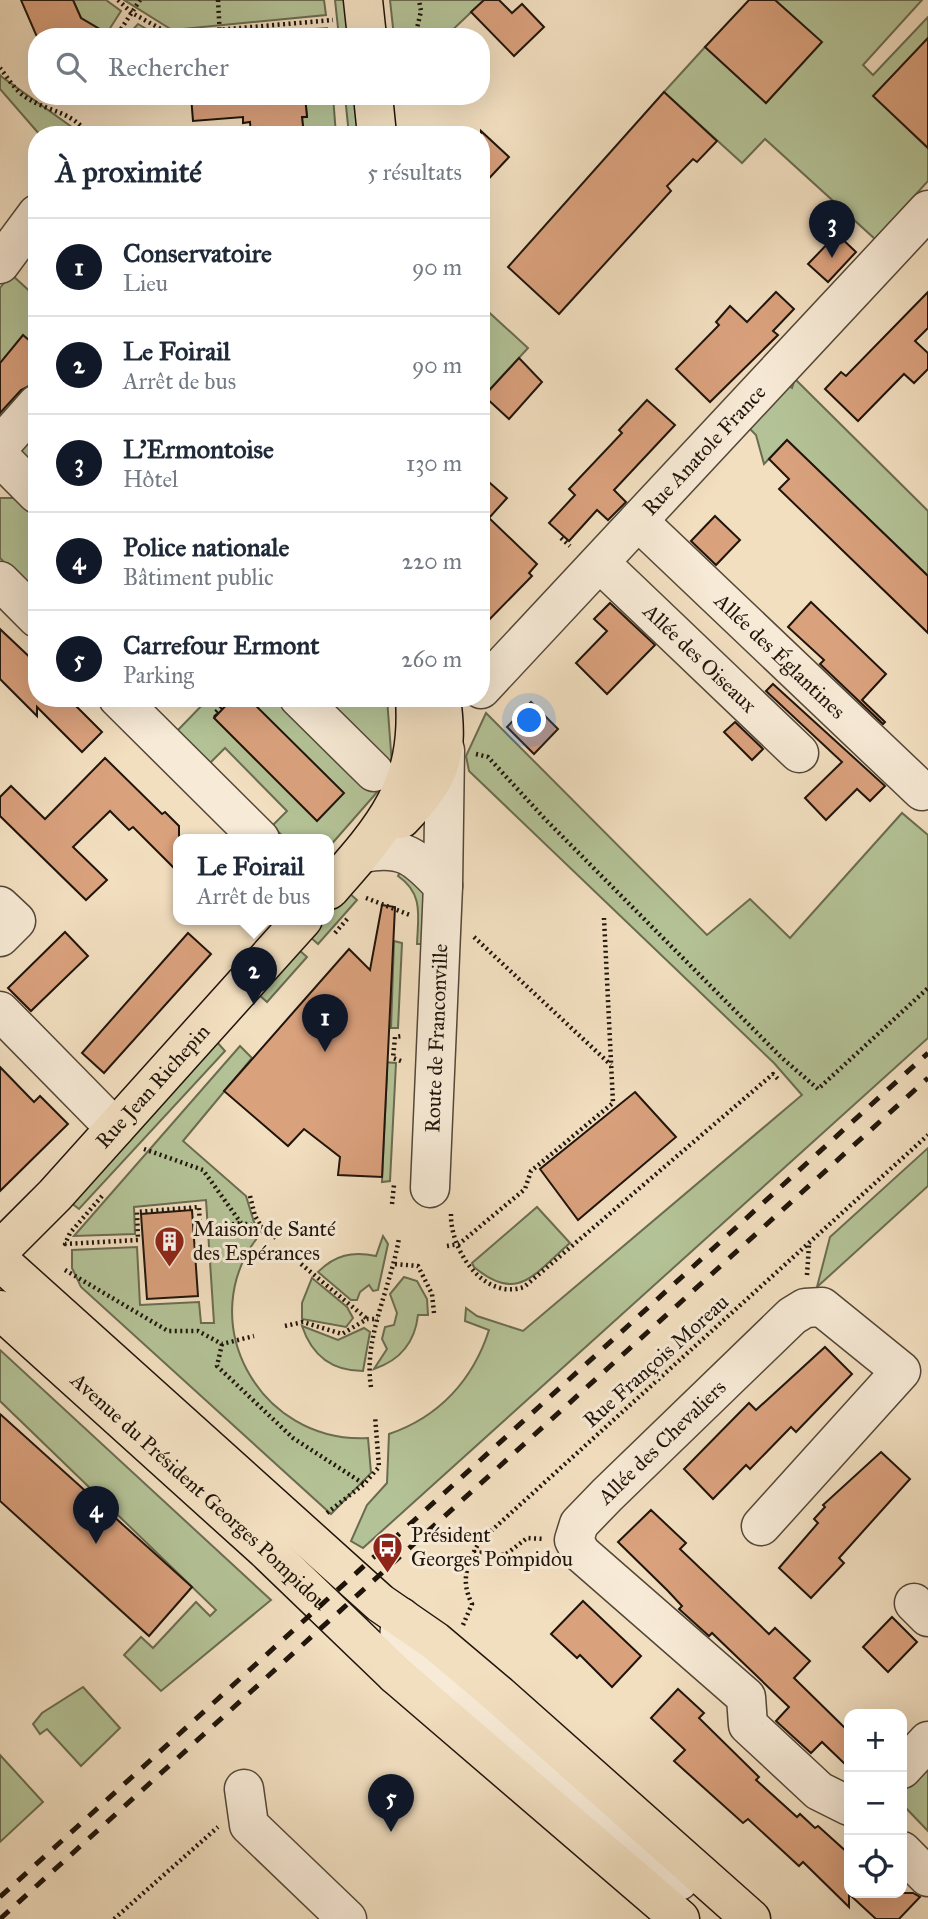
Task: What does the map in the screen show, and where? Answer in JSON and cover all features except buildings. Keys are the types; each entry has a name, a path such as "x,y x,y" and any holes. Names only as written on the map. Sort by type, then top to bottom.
{"main road":[{"path":"374,105 376,126"},
{"path":"347,894 363,853 381,830 430,746"},
{"name":"Rue Jean Richepin","path":"0,1250 130,1138 298,925"},
{"name":"Avenue du Président Georges Pompidou","path":"0,1261 370,1594 499,1695 751,1919"},
{"name":"Avenue du Président Georges Pompidou","path":"0,1310 266,1550 396,1675 680,1919"}],"street":[{"name":"Rue Anatole France","path":"490,679 928,210"},
{"path":"0,264 28,226"},
{"path":"0,446 28,414"},
{"path":"0,457 28,485"},
{"name":"Allée des Églantines","path":"638,521 922,791"},
{"name":"Allée des Oiseaux","path":"600,562 799,753"},
{"path":"0,581 28,609"},
{"path":"127,707 255,834"},
{"path":"324,707 430,746"},
{"name":"Route de Franconville","path":"425,1190 443,886 430,746"},
{"path":"363,853 387,848 403,853 423,865 443,886"},
{"path":"0,906 16,921 0,937"},
{"path":"0,1011 130,1138"},
{"name":"Allée des Chevaliers","path":"574,1540 579,1524 607,1494 792,1316 814,1306 829,1310 915,1379 761,1526"},
{"path":"574,1540 581,1553 746,1697 748,1724 819,1791 844,1803"},
{"path":"401,1617 396,1675 420,1668 453,1682 723,1919"},
{"path":"907,1764 928,1741"},
{"path":"244,1789 249,1825 347,1919"},
{"path":"907,1856 928,1877"}],"path":[{"path":"118,0 132,13 159,28"},
{"path":"122,28 140,0"},
{"path":"218,0 220,28"},
{"path":"416,28 421,1"},
{"path":"274,28 355,19"},
{"path":"0,68 28,99"},
{"path":"39,105 50,111 61,111 71,116 80,126"},
{"path":"215,716 221,707"},
{"path":"430,746 488,757 545,819 782,1058 818,1089 928,988"},
{"path":"347,894 410,915 410,927"},
{"path":"447,1245 456,1245 525,1189 531,1171 613,1103 604,918"},
{"path":"471,934 611,1066"},
{"path":"400,1072 401,1059 393,1058 395,1037 402,1037 403,1023"},
{"path":"393,1205 425,1190 451,1227 456,1245 471,1268 488,1282 504,1289 524,1287 773,1074 778,1079"},
{"name":"Rue François Moreau","path":"457,1635 472,1604 464,1581 480,1541 928,1135"},
{"path":"130,1138 203,1170 241,1223"},
{"path":"250,1196 255,1216 262,1227 277,1239"},
{"path":"65,1244 138,1240 137,1212 199,1207 197,1229 241,1223 262,1227"},
{"path":"371,1387 369,1371 378,1319 395,1264 399,1238"},
{"path":"301,1264 367,1319"},
{"path":"395,1264 418,1266 432,1294 434,1313"},
{"path":"65,1270 168,1331 198,1331 222,1344 254,1336"},
{"path":"285,1326 303,1322 342,1334 367,1319 378,1319"},
{"path":"222,1344 217,1366 293,1438 364,1484"},
{"path":"321,1519 341,1499 364,1484 379,1468 374,1416"},
{"path":"474,1552 505,1555 527,1538 574,1540"},
{"path":"114,1919 219,1825"}],"green space":[{"path":"73,0 106,0 121,11 110,28 98,28 81,18"},
{"path":"124,0 324,0 326,15 193,28 169,28"},
{"path":"335,0 345,0 347,28 338,28"},
{"path":"390,0 484,0 454,28 393,28"},
{"path":"775,0 922,0 863,65 873,75 928,17 928,38 874,96 928,148 928,181 875,239 765,139 742,163 664,92 705,47 766,103 821,42"},
{"path":"0,75 28,95 28,105 42,105 71,126 32,126 0,89"},
{"path":"306,105 334,105 335,126 303,126 302,118 307,116"},
{"path":"346,105 355,105 357,126 348,126"},
{"path":"11,274 28,290 28,405 0,438 0,288"},
{"path":"490,313 528,348 490,389"},
{"path":"795,379 928,511 928,576 787,440 764,464 756,435 749,428 789,386 792,388"},
{"path":"28,423 28,476 3,452"},
{"path":"0,498 28,498 28,585 0,558"},
{"path":"200,707 298,707 379,790 334,841 334,834 281,834 272,826 287,811 225,748 210,763 177,731"},
{"path":"334,707 388,707 392,765"},
{"path":"486,713 707,935 750,899 790,938 902,813 928,835 928,1038 363,1548 351,1541 367,1505 387,1483 389,1434 407,1427 438,1407 464,1380 482,1348 489,1330 465,1321 466,1308 477,1316 523,1331 802,1095 774,1063 469,771 466,756"},
{"path":"402,869 424,892 424,944 417,944 418,906 412,890 398,876"},
{"path":"348,892 357,900 318,944 309,936 319,925 334,925 334,908"},
{"path":"394,941 402,943 398,1028 391,1028"},
{"path":"298,949 307,957 267,1002 258,994"},
{"path":"216,1041 225,1051 79,1209 70,1202"},
{"path":"240,1046 252,1058 183,1141 246,1196 254,1222 261,1233 241,1267 232,1302 235,1337 247,1370 268,1398 295,1421 329,1434 368,1438 371,1473 331,1514 81,1287 72,1268 72,1250 137,1247 140,1305 199,1302 201,1323 214,1323 206,1200 134,1207 135,1234 74,1236"},
{"path":"383,1062 396,1063 390,1181 382,1182 387,1071"},
{"path":"928,1148 928,1186 817,1287 830,1237"},
{"path":"537,1207 570,1243 535,1274 514,1284 489,1278 474,1267 472,1263"},
{"path":"383,1236 388,1244 378,1290 373,1291 369,1285 360,1292 357,1300 351,1300 318,1272 344,1256 376,1256"},
{"path":"404,1277 417,1281 427,1299 428,1315 418,1315 414,1334 399,1355 374,1369 387,1349 382,1339 385,1327 394,1325 397,1313 390,1294"},
{"path":"312,1278 347,1307 353,1318 346,1327 302,1319 302,1303"},
{"path":"302,1326 338,1340 364,1328 370,1332 363,1371 342,1368 325,1360 311,1346"},
{"path":"0,1350 271,1600 161,1691 124,1655 141,1637 153,1648 196,1602 210,1616 216,1610 0,1401"},
{"path":"83,1687 120,1728 81,1766 47,1729 40,1734 33,1724 42,1713"},
{"path":"928,1754 928,1831 907,1809 907,1777"},
{"path":"0,1755 43,1802 0,1842"}],"railway":[{"path":"0,1897 928,1053"},
{"path":"0,1919 928,1078"}],"place":[{"name":"L'Ermontoise","path":"832,258"},
{"name":"Le Foirail","path":"254,1005"},
{"name":"Conservatoire","path":"325,1052"},
{"name":"Maison de Santé des Espérances","path":"170,1268"},
{"name":"Police nationale","path":"96,1544"},
{"name":"Président Georges Pompidou","path":"388,1574"},
{"name":"Carrefour Ermont","path":"391,1832"}]}
